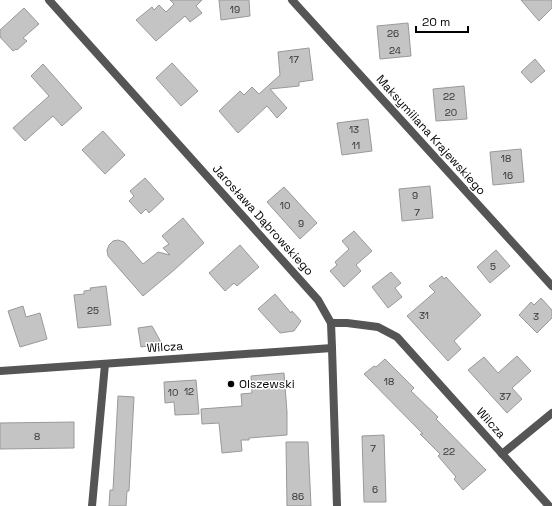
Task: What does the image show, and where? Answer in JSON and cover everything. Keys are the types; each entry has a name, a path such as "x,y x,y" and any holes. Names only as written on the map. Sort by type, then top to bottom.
{"street":[{"name":"Jarosława Dąbrowskiego","path":"49,0 318,300 330,323 337,506"},
{"name":"Maksymiliana Krajewskiego","path":"292,0 552,286"},
{"name":"Wilcza","path":"330,323 378,326 397,337 549,506"},
{"name":"Wilcza","path":"0,371 332,348"},
{"path":"92,506 105,364"},
{"path":"502,454 552,413"}],"building":[{"path":"170,0 202,0 196,6 202,13 190,22 185,16 156,41 136,20 152,7 154,10 159,5 166,12 174,4"},
{"path":"219,0 249,0 250,16 221,20"},
{"path":"521,0 552,0 552,8 539,21"},
{"path":"24,8 39,24 23,38 27,41 17,50 16,49 13,51 0,37 0,30"},
{"path":"408,23 411,56 380,59 377,26"},
{"path":"309,48 313,80 299,82 299,86 270,89 287,108 277,118 267,106 238,133 219,111 240,91 244,95 252,87 259,94 280,75 278,52"},
{"path":"535,59 545,71 531,83 521,72"},
{"path":"172,63 198,91 181,106 156,78"},
{"path":"43,64 82,108 62,126 53,116 25,141 13,128 49,96 31,76"},
{"path":"464,86 467,119 436,121 433,89"},
{"path":"368,119 372,151 342,155 337,123"},
{"path":"103,131 125,155 105,174 82,150"},
{"path":"521,149 524,182 493,185 490,152"},
{"path":"145,178 164,199 149,213 146,209 141,214 129,201 134,196 130,191"},
{"path":"430,186 433,218 402,221 399,189"},
{"path":"284,187 317,223 300,239 267,202"},
{"path":"183,218 204,243 143,296 108,256 107,250 109,245 113,241 118,240 124,242 143,264 158,252 170,255 163,248 169,244 162,236"},
{"path":"354,231 372,251 356,265 361,271 344,287 330,271 337,265 335,262 349,249 342,241"},
{"path":"240,245 259,267 237,286 234,283 225,291 209,273"},
{"path":"496,250 510,266 490,283 477,267"},
{"path":"391,272 401,283 395,288 402,297 388,308 372,287"},
{"path":"442,276 444,279 446,277 481,315 454,341 461,349 448,361 407,316 435,292 429,286"},
{"path":"106,286 111,325 78,328 74,295 84,294 84,291 91,290 90,288"},
{"path":"275,294 291,313 292,311 301,321 294,331 280,333 258,309"},
{"path":"541,298 552,310 552,318 537,333 519,315 531,302 534,305"},
{"path":"23,306 26,317 40,313 47,339 20,347 8,311"},
{"path":"152,326 162,344 141,347 138,328"},
{"path":"517,356 531,371 512,388 522,399 507,413 468,370 484,357 498,373"},
{"path":"385,359 414,388 411,391 438,417 436,419 486,470 463,490 454,479 456,477 438,456 440,454 420,434 423,434 364,374 374,366 376,367"},
{"path":"284,373 287,435 241,440 242,451 222,453 219,423 202,424 201,409 242,406 241,394 252,393 251,376"},
{"path":"196,380 199,414 175,415 174,402 165,403 164,382"},
{"path":"118,396 134,397 129,491 127,491 126,506 109,506 110,490 113,490"},
{"path":"74,422 74,448 0,449 0,423"},
{"path":"384,435 386,502 364,502 362,436"},
{"path":"286,442 308,442 311,506 287,506"}],"place":[{"name":"Olszewski","path":"231,384"}]}
